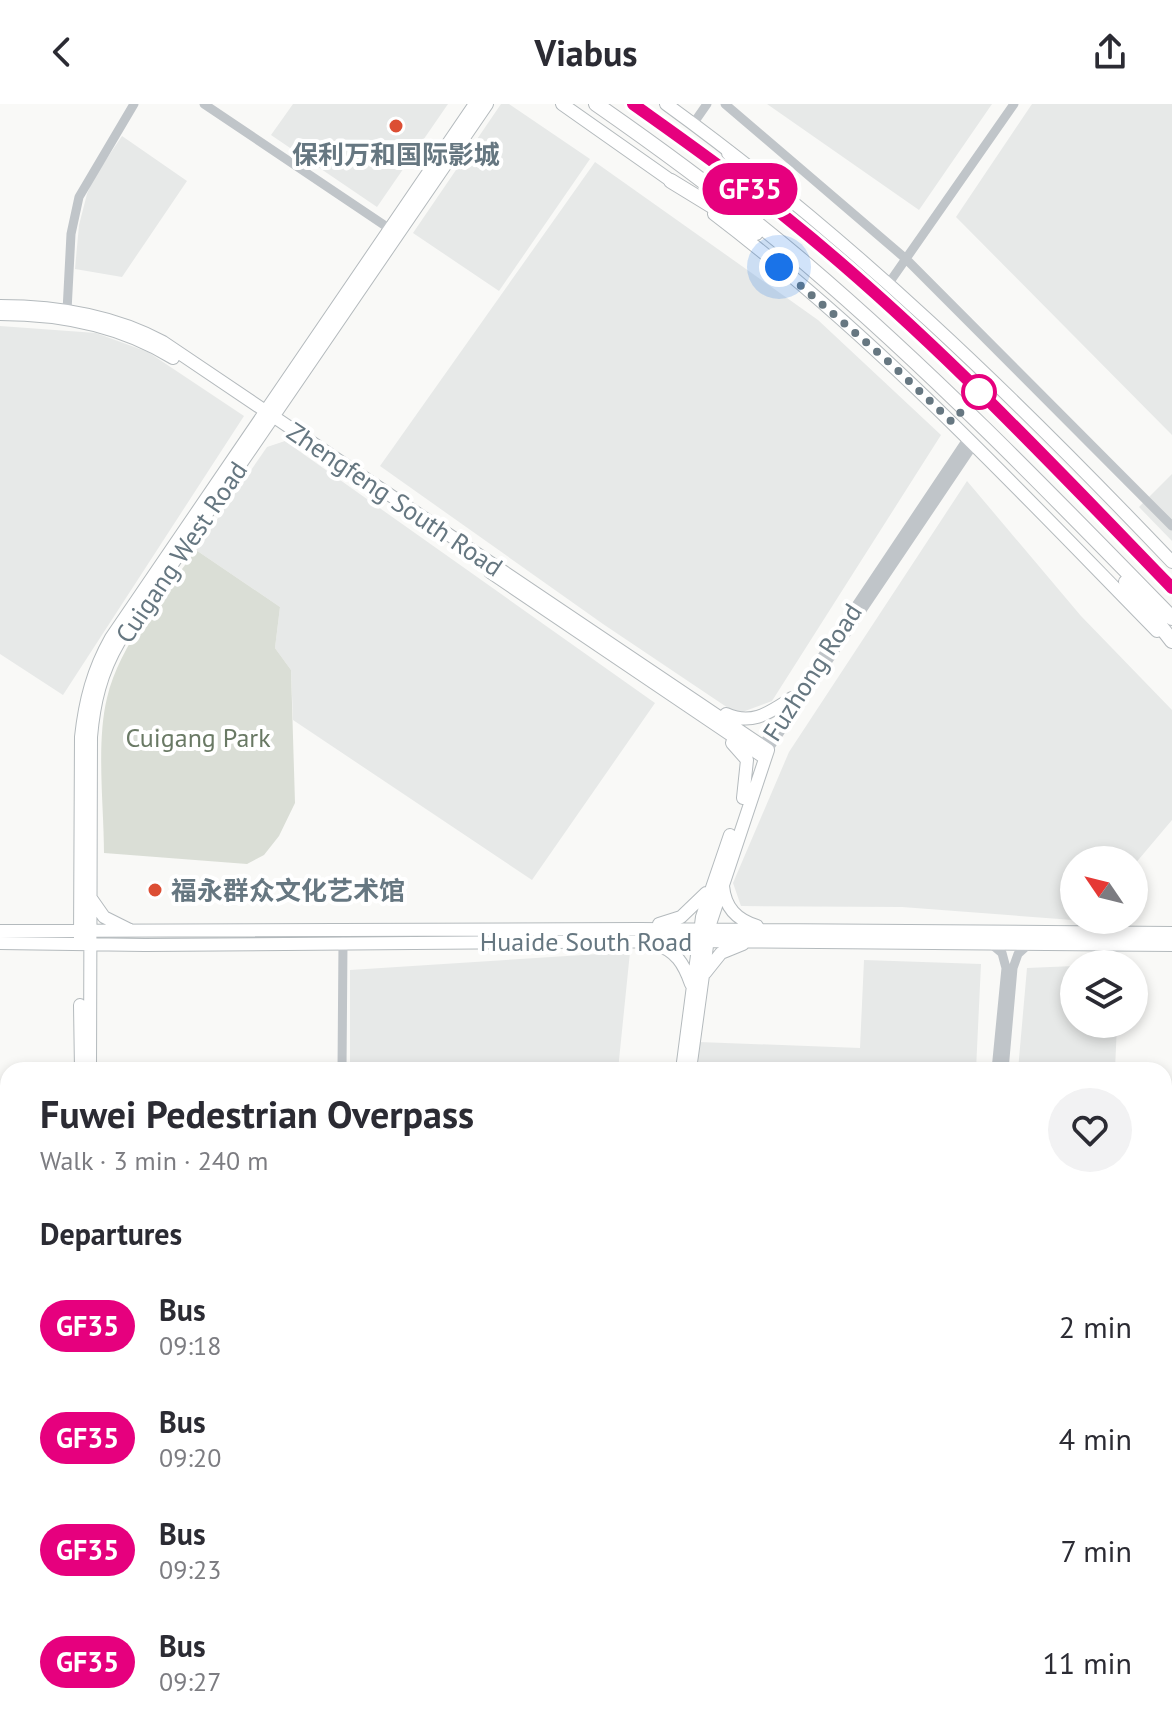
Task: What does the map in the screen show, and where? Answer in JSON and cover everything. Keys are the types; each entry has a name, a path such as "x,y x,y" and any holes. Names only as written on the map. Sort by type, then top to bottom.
{"highway":[{"path":"596,104 678,161 804,262 963,407 1172,618"},
{"path":"633,104 789,219 953,366 1172,588"},
{"path":"729,153 789,219"},
{"path":"671,181 804,262"},
{"path":"1089,533 1172,644"},
{"path":"1127,541 1172,576"}],"main road":[{"name":"Cuigang West Road","path":"81,1062 84,938 89,895 91,737 99,684 119,642 390,229 483,104"},
{"name":"Cuigang West Road","path":"90,1062 81,737 90,682 111,638 483,104"},
{"path":"562,104 737,231 834,313 971,441 1172,644"},
{"path":"666,104 831,232 889,283 994,382 1172,562"},
{"name":"Zhengfeng South Road","path":"0,306 67,311 148,334 661,688 764,752"},
{"name":"Zhengfeng South Road","path":"0,314 66,319 131,336 168,355 695,700 764,752"},
{"path":"661,688 671,702 743,753 747,760 743,798"},
{"path":"695,700 738,719 749,720 757,719 792,698"},
{"name":"Fuzhong Road","path":"683,1062 703,935 743,798 764,752"},
{"name":"Fuzhong Road","path":"718,884 764,752"},
{"path":"637,935 689,912 718,884 733,914 746,923 772,929"},
{"path":"89,895 104,917 114,924 141,932"},
{"name":"Huaide South Road","path":"0,943 141,932 637,935 703,935 772,929 1168,932"},
{"name":"Huaide South Road","path":"0,931 84,938 343,942 637,935"},
{"path":"637,935 672,952 697,982 721,953 761,941"},
{"name":"Huaide South Road","path":"703,935 761,941 1172,945"},
{"name":"Fuzhong Road","path":"691,1062 697,982"}],"street":[{"path":"67,311 71,234 79,197 134,104"},
{"path":"204,104 390,229"},
{"path":"693,124 707,104"},
{"path":"725,104 906,259 1172,526"},
{"path":"889,283 1014,104"},
{"name":"Fuzhong Road","path":"764,752 792,698 971,441"},
{"name":"Fuzhong Road","path":"764,752 971,441"},
{"path":"342,1062 343,942"},
{"path":"990,943 1002,953 1006,968 997,1062"},
{"path":"1005,1062 1013,968 1018,954 1030,943"}],"shaded area":[{"path":"293,104 448,104 377,207 271,135"},
{"path":"501,104 509,104 590,159 499,291 413,233"},
{"path":"767,104 992,104 919,210"},
{"path":"1032,104 1172,104 1172,435 956,217"},
{"path":"122,136 187,181 122,277 75,269 79,225 87,194 93,179"},
{"path":"595,162 818,320 941,435 772,701 737,714 603,624 380,466"},
{"path":"0,326 96,333 148,352 244,416 63,695 0,654"},
{"path":"285,441 655,703 532,880 293,720 291,670 275,648 280,607 196,550 267,447"},
{"path":"1172,474 1172,541 1139,507"},
{"path":"967,481 1081,616 1172,710 1172,820 1148,848 1148,846 1060,846 1060,919 902,907 741,906 733,883 789,752"},
{"path":"630,952 619,1062 350,1062 350,970"},
{"path":"864,960 981,964 976,1062 698,1062 699,1042 860,1048"},
{"path":"1060,967 1060,1038 1116,1038 1115,1062 1019,1062 1027,968"}],"green space":[{"name":"Cuigang Park","path":"196,550 280,607 275,648 291,670 295,803 279,836 264,855 247,864 104,853 102,735 113,678 132,639"}],"bus line":[{"name":"GF35","path":"633,104 789,219 889,307 1017,429 1172,588"}],"place":[{"name":"保利万和国际影城","path":"396,126"},
{"name":"福永群众文化艺术馆","path":"155,890"}],"route":[{"path":"779,267 890,363 952,422 979,392"}]}
